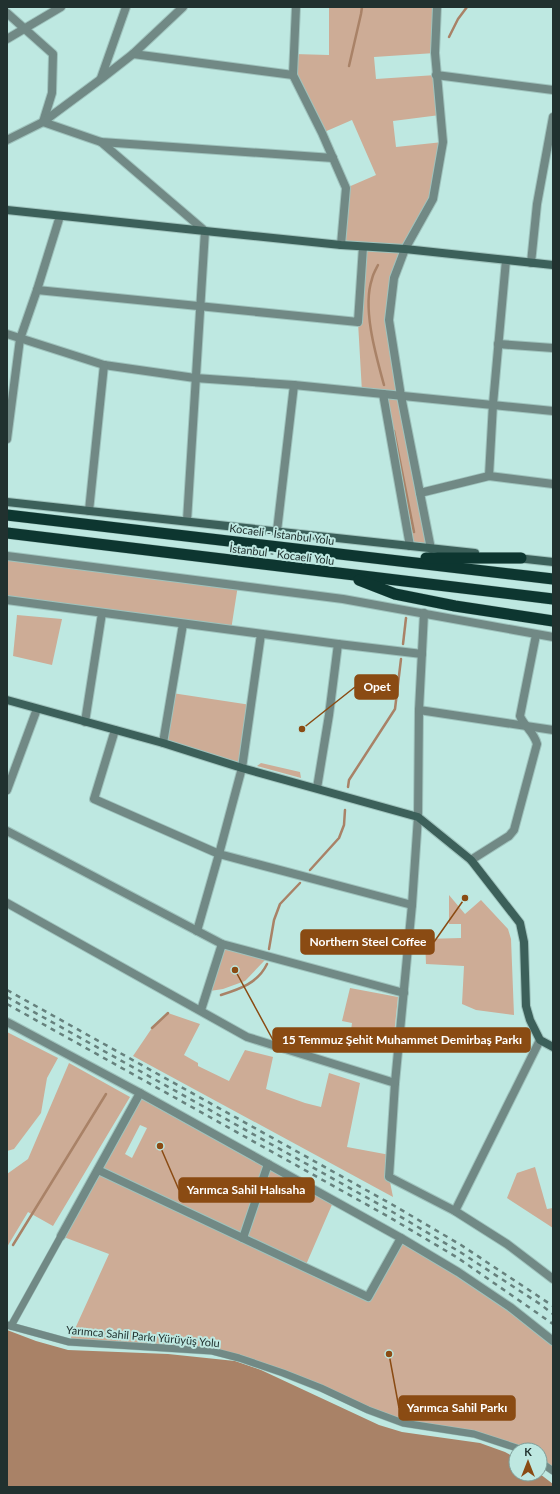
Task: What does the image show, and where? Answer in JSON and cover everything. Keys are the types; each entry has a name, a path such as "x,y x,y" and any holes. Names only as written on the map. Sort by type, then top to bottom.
{"highway":[{"name":"Kocaeli - İstanbul Yolu","path":"7,515 553,579"},
{"name":"İstanbul - Kocaeli Yolu","path":"7,533 553,599"},
{"path":"370,557 521,558"},
{"path":"343,574 396,594 455,606 553,621"}],"main road":[{"path":"7,210 341,245 405,249 553,265"},
{"path":"7,502 553,562"},
{"path":"7,700 163,743 242,768 418,817 472,860 520,923 524,942 526,1006 530,1020 540,1040 553,1047"}],"street":[{"path":"7,39 61,7"},
{"path":"101,79 126,7"},
{"path":"7,140 43,122 101,79 133,54 182,7"},
{"path":"296,7 293,75 346,188 341,245"},
{"path":"431,549 401,396 389,320 394,278 405,249 433,199 443,142 435,53 438,7"},
{"path":"7,13 53,54 52,93 43,122"},
{"path":"133,54 293,75"},
{"path":"436,75 553,90"},
{"path":"531,262 537,204 553,117"},
{"path":"43,122 101,142 333,158"},
{"path":"101,142 205,231 199,307 187,521"},
{"path":"7,439 20,338 60,216"},
{"path":"37,290 358,322 363,246"},
{"path":"489,476 493,404 506,260"},
{"path":"7,334 104,365 196,378 294,385 553,411"},
{"path":"498,344 553,348"},
{"path":"89,511 104,365"},
{"path":"277,531 294,385"},
{"path":"383,394 410,546"},
{"path":"420,493 489,476 553,484"},
{"path":"7,556 343,599 553,638"},
{"path":"7,600 422,654"},
{"path":"85,722 102,613"},
{"path":"424,613 419,710 418,817 412,905 395,1083 389,1177 455,1211 507,1244 553,1279"},
{"path":"163,743 183,624"},
{"path":"197,931 220,854 242,768 261,634"},
{"path":"472,860 509,836 514,830 537,744 533,733 526,726 520,716 536,635"},
{"path":"317,788 329,715 338,644"},
{"path":"7,790 37,709"},
{"path":"419,710 553,730"},
{"path":"115,730 94,799 220,854 412,905"},
{"path":"7,831 222,944 404,993"},
{"path":"7,903 247,1037 395,1083"},
{"path":"201,1010 222,944"},
{"path":"7,1022 140,1093 401,1238 458,1272 503,1302 553,1341"},
{"path":"455,1211 540,1040"},
{"path":"9,1326 61,1236 140,1093"},
{"path":"243,1238 268,1164"},
{"path":"98,1170 368,1298 401,1238"},
{"name":"Yarımca Sahil Parkı Yürüyüş Yolu","path":"9,1326 69,1342 212,1351 239,1358 283,1373 321,1388 368,1410 403,1423 474,1434 508,1445"}],"shaded area":[{"path":"329,7 437,7 435,53 374,57 376,79 436,75 440,115 393,121 396,147 443,142 433,199 394,278 389,320 431,549 410,546 383,394 362,392 358,322 363,247 341,245 346,188 376,175 352,120 322,133 293,75 294,54 329,55"},
{"path":"7,556 238,585 231,630 7,600"},
{"path":"17,615 62,619 52,665 13,656"},
{"path":"172,693 251,705 242,768 163,743"},
{"path":"261,763 300,772 301,778 257,766"},
{"path":"449,895 465,914 481,900 508,929 511,939 514,1015 476,1010 462,1004 464,966 426,964 425,939 461,938 461,924 449,924"},
{"path":"224,947 265,960 245,981 223,989 210,991"},
{"path":"350,988 398,997 394,1035 351,1031 352,1023 342,1021"},
{"path":"168,1013 200,1024 184,1055 198,1063 198,1066 229,1081 245,1050 273,1057 266,1089 305,1103 321,1107 329,1073 360,1083 347,1147 390,1155 389,1177 393,1197 133,1056 152,1028"},
{"path":"7,1032 58,1058 47,1078 41,1113 14,1149 7,1151"},
{"path":"69,1063 130,1097 53,1226 28,1212 7,1247 7,1174 28,1159"},
{"path":"140,1093 334,1200 305,1267 368,1297 401,1238 553,1341 553,1471 548,1468 548,1442 508,1442 508,1445 474,1434 403,1423 321,1388 212,1351 69,1342 109,1254 61,1236","holes":["140,1125 147,1128 132,1158 125,1154"]},
{"path":"535,1167 547,1209 553,1208 553,1228 507,1198 517,1173"},
{"path":"7,1330 36,1341 68,1350 168,1354 235,1361 261,1370 379,1425 402,1432 480,1443 505,1452 508,1454 508,1482 548,1482 548,1480 553,1484 553,1487 7,1487"}],"waterway":[{"path":"349,66 362,7"},
{"path":"449,37 458,19 467,7"},
{"path":"378,265 369,291 369,318 377,360 384,385"},
{"path":"394,431 414,532"},
{"path":"403,644 406,618"},
{"path":"348,787 349,780 395,709 401,659"},
{"path":"310,870 339,838 344,825 345,810"},
{"path":"269,949 274,920 280,904 300,883"},
{"path":"221,995 242,988 254,981 267,964"},
{"path":"152,1028 168,1013"},
{"path":"13,1245 106,1094"}],"railway":[{"path":"7,990 393,1205 461,1245 553,1306"},
{"path":"7,997 391,1211 460,1252 553,1314"},
{"path":"7,1004 389,1217 458,1258 553,1324"}],"place":[{"name":"Opet","path":"302,729"},
{"name":"Northern Steel Coffee","path":"465,898"},
{"name":"15 Temmuz Şehit Muhammet Demirbaş Parkı","path":"235,970"},
{"name":"Yarımca Sahil Halısaha","path":"160,1146"},
{"name":"Yarımca Sahil Parkı","path":"389,1354"}]}
